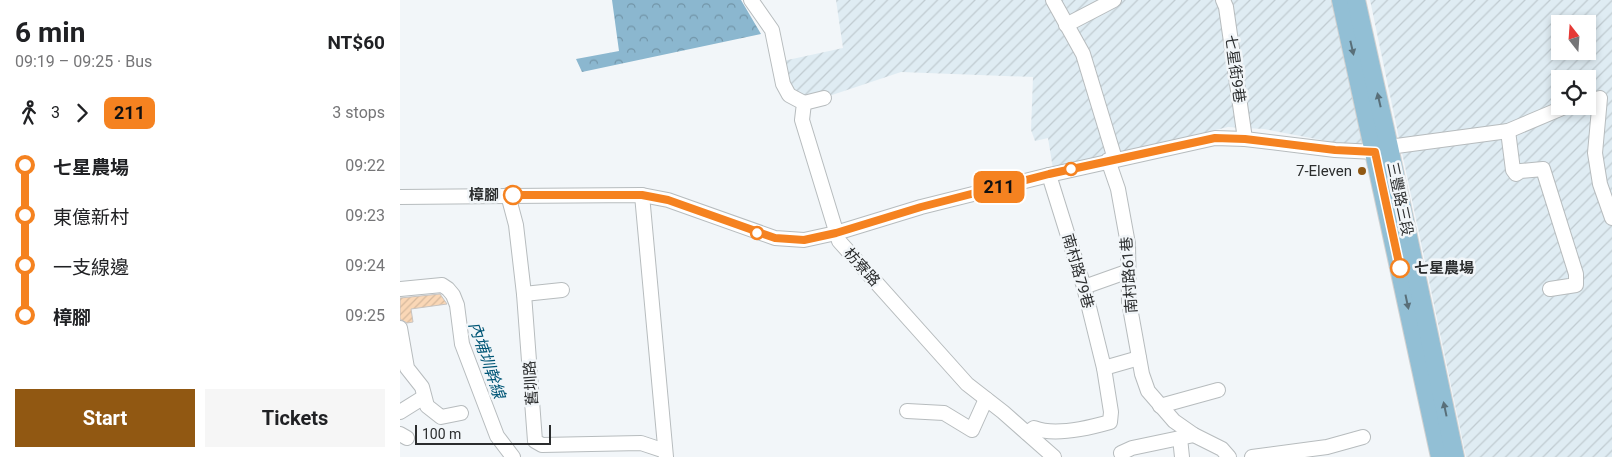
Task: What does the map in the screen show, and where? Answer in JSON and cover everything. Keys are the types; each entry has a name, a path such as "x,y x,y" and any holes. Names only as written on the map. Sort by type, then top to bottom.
{"main road":[{"name":"三豐路三段","path":"1341,0 1382,150 1455,457"},
{"name":"三豐路三段","path":"1356,0 1382,150 1440,457"}],"street":[{"path":"752,0 772,30 783,84 789,95 804,103 824,98"},
{"name":"南村路61巷","path":"1052,0 1084,54 1120,198 1128,244 1130,302 1142,374 1148,391 1160,406"},
{"path":"1066,25 1114,0"},
{"name":"七星街9巷","path":"1223,0 1226,7 1245,139"},
{"path":"1596,99 1600,98 1595,152 1600,184 1612,218"},
{"name":"枋寮路","path":"804,103 802,120 838,241 967,384 1054,457"},
{"path":"400,197 642,195 668,200 775,238 804,240 836,233 921,207 1049,174 1215,138 1245,139 1335,150 1382,150 1508,131 1551,113"},
{"path":"1508,131 1513,170 1516,174 1521,171 1543,169 1576,274 1576,285 1550,289"},
{"name":"南村路79巷","path":"1026,433 1034,428 1042,431 1087,429 1110,422 1111,412 1104,368 1084,286 1049,174"},
{"name":"舊圳路","path":"508,195 516,224 524,294 535,441 542,445 641,443 666,454 642,195"},
{"path":"1084,286 1129,271"},
{"path":"400,289 442,285 453,295 458,305 462,344 497,436 513,457"},
{"path":"524,294 562,290"},
{"path":"400,328 407,368 422,387 427,406 441,417 460,413"},
{"path":"1104,368 1139,358"},
{"path":"1218,390 1160,406 1174,421 1194,435 1222,449 1229,457"},
{"path":"400,412 424,397"},
{"path":"907,411 944,413 972,430 986,399"},
{"path":"1121,453 1132,448 1194,435"},
{"path":"1252,457 1327,447 1363,437"},
{"path":"1180,438 1182,457"}],"shaded area":[{"path":"836,0 1333,0 1360,118 1363,151 1341,153 1327,141 1264,129 1228,127 1053,169 1048,138 1035,141 1031,130 1033,77 901,72 811,102 789,92 783,61 843,48"},
{"path":"1370,0 1612,0 1612,457 1466,457"}],"green space":[{"path":"612,0 741,0 761,34 582,72 576,59 619,51"}],"building":[{"path":"440,294 447,304 411,309 413,322 407,323 400,319 400,298"}],"bus line":[{"name":"211","path":"513,195 653,196 775,238 804,240 836,233 921,207 1108,160 1215,138 1245,139 1335,150 1375,152 1400,268"}],"place":[{"name":"7-Eleven","path":"1362,171"},
{"name":"樟腳","path":"513,195"},
{"name":"七星農場","path":"1400,268"}],"water label":[{"name":"內埔圳幹線","path":"487,360"}]}
